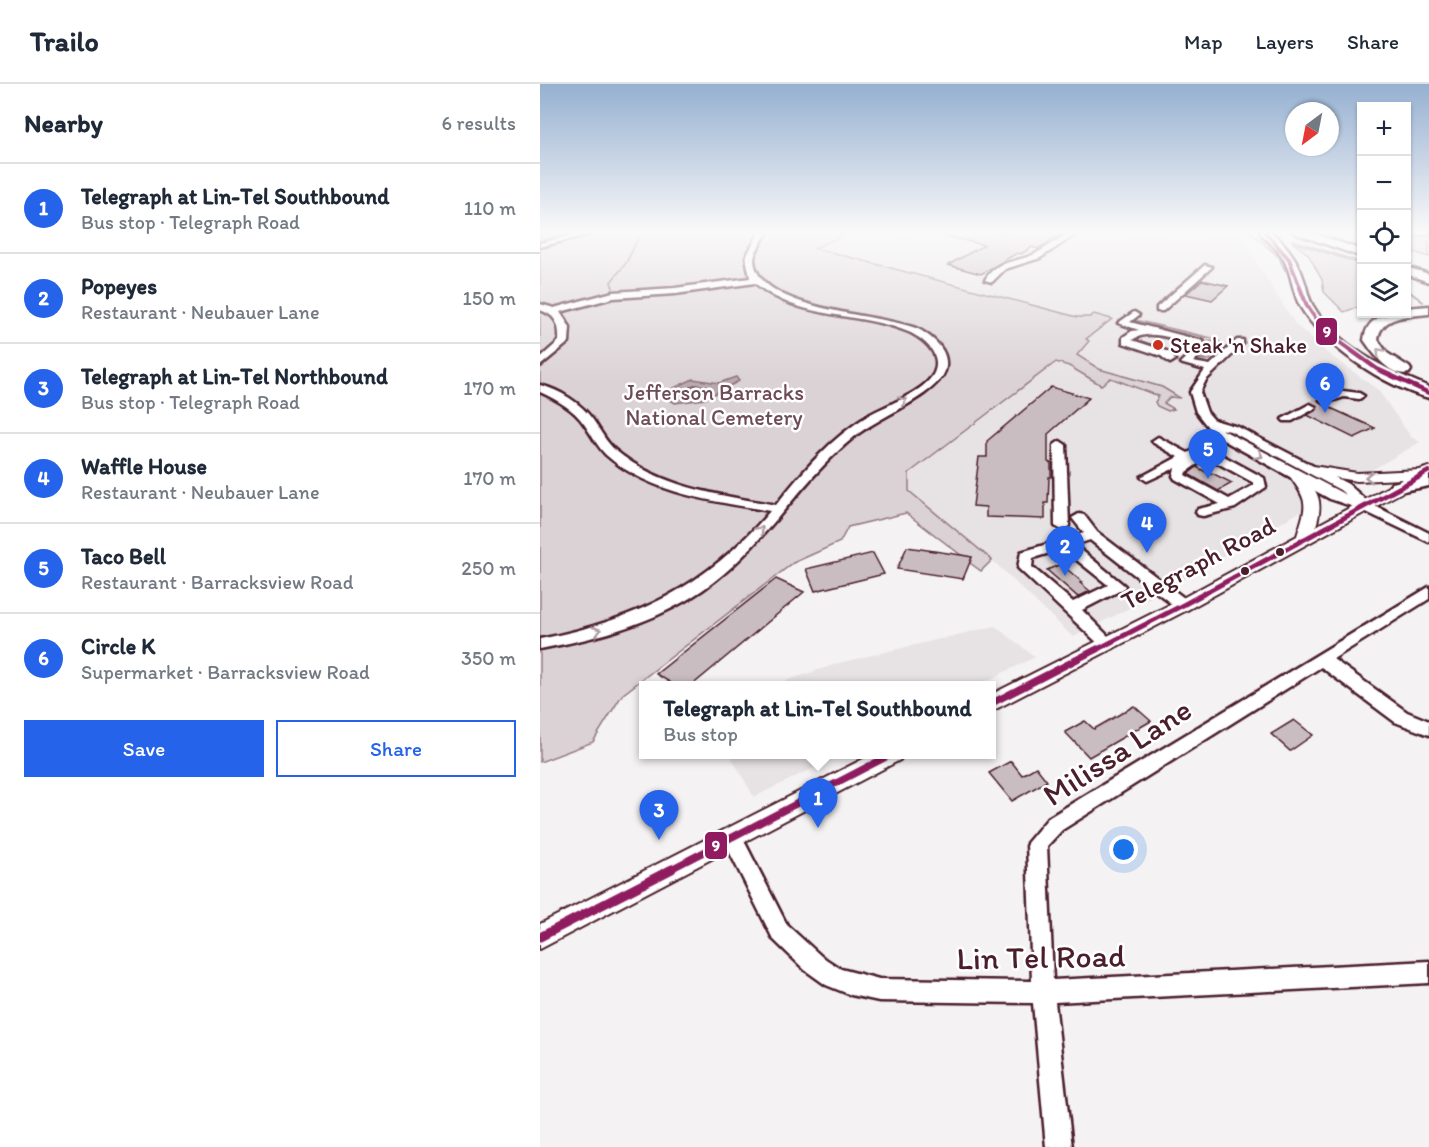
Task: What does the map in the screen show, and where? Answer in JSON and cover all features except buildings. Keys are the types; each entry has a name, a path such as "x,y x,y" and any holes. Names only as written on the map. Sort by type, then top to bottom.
{"highway":[{"path":"1298,281 1303,298 1326,330 1347,350 1372,366 1429,393"},
{"path":"1411,312 1429,310"},
{"path":"1390,318 1376,325 1371,334 1373,344 1390,362 1429,381"},
{"path":"1398,488 1428,475"}],"main road":[{"path":"1313,470 1357,477 1428,475"},
{"path":"1296,475 1311,492 1314,502 1304,539"},
{"name":"Telegraph Road","path":"996,701 1183,605 1398,488"},
{"path":"540,937 883,759"}],"street":[{"path":"540,307 554,311 613,295 675,291 751,281"},
{"path":"540,644 575,638 626,622 684,596 708,580 750,543 809,472 843,439 877,415 919,393 937,375 941,364 939,352 932,342 910,329 798,305 779,297 756,281"},
{"path":"1160,309 1192,281"},
{"path":"540,363 564,342 566,327 554,311"},
{"path":"1134,315 1124,323 1200,343 1201,347"},
{"path":"1170,360 1165,354 1130,344 1126,339 1140,332 1201,347"},
{"path":"1240,342 1202,379 1195,392 1202,412 1218,433 1335,496 1365,506 1429,538"},
{"path":"1201,347 1185,363 1212,369"},
{"path":"540,388 583,415 609,450 648,477 682,490 779,509"},
{"path":"1325,400 1343,394 1359,396"},
{"path":"1288,419 1310,407"},
{"path":"1211,423 1234,429 1313,470 1356,495 1365,506"},
{"path":"1158,441 1188,458"},
{"path":"1060,445 1062,526"},
{"path":"1147,477 1203,450 1260,481"},
{"path":"1228,506 1179,476 1180,470 1203,460 1221,470 1260,481"},
{"path":"1162,470 1228,506"},
{"path":"1203,512 1228,506 1260,487 1260,481"},
{"path":"1079,518 1092,534 1159,589 1183,605"},
{"path":"1092,534 1035,557 1034,564 1076,606 1108,644"},
{"path":"1060,545 1118,586 1076,606"},
{"name":"Milissa Lane","path":"1059,1147 1043,992 1037,843 1055,824 1429,592"},
{"path":"1322,659 1401,717 1429,728"},
{"name":"Lin Tel Road","path":"732,837 780,932 813,963 834,977 879,990 1043,992 1429,972"}],"shaded area":[{"path":"910,281 1268,281 1295,324 1326,352 1378,390 1411,437 1420,442 1172,586 1073,637 992,560 898,482 1086,340"},
{"path":"995,626 1035,657 986,681 786,681 839,663"},
{"path":"732,759 832,759 754,797"}],"green space":[{"name":"Jefferson Barracks National Cemetery","path":"540,281 939,281 1077,317 1090,317 1094,314 1112,319 1086,339 1089,341 1077,355 1099,369 1162,387 1180,398 1170,397 1164,403 1174,409 1168,411 1157,406 1155,402 1159,396 1111,378 1101,385 1069,366 1056,362 909,473 909,491 992,560 981,571 970,563 972,557 961,555 906,513 848,527 840,542 793,563 622,695 593,742 540,762"},
{"path":"1322,281 1357,281 1357,307 1344,312 1324,292"},
{"path":"1147,323 1212,338 1220,342 1222,346 1210,360 1197,360 1197,358 1205,359 1217,348 1209,346 1216,343 1204,342 1206,338"}],"water":[{"path":"736,377 739,381 705,399 675,403 667,398 674,393 674,388 693,379 719,383"}],"waterway":[{"path":"612,281 613,288"},
{"path":"1411,293 1423,302"}],"tunnel":[{"path":"1310,407 1325,400"}],"transit line":[{"name":"9","path":"1298,281 1305,303 1318,322 1345,348 1377,369 1429,393"},
{"name":"9","path":"996,701 1183,605 1429,471"},
{"name":"9","path":"540,937 882,759"}],"place":[{"name":"Steak 'n Shake","path":"1158,345"},
{"name":"Circle K","path":"1325,413"},
{"name":"Taco Bell","path":"1208,479"},
{"name":"Waffle House","path":"1147,553"},
{"name":"Popeyes","path":"1065,576"},
{"name":"Telegraph at Lin-Tel Southbound","path":"818,828"},
{"name":"Telegraph at Lin-Tel Northbound","path":"659,840"}]}
